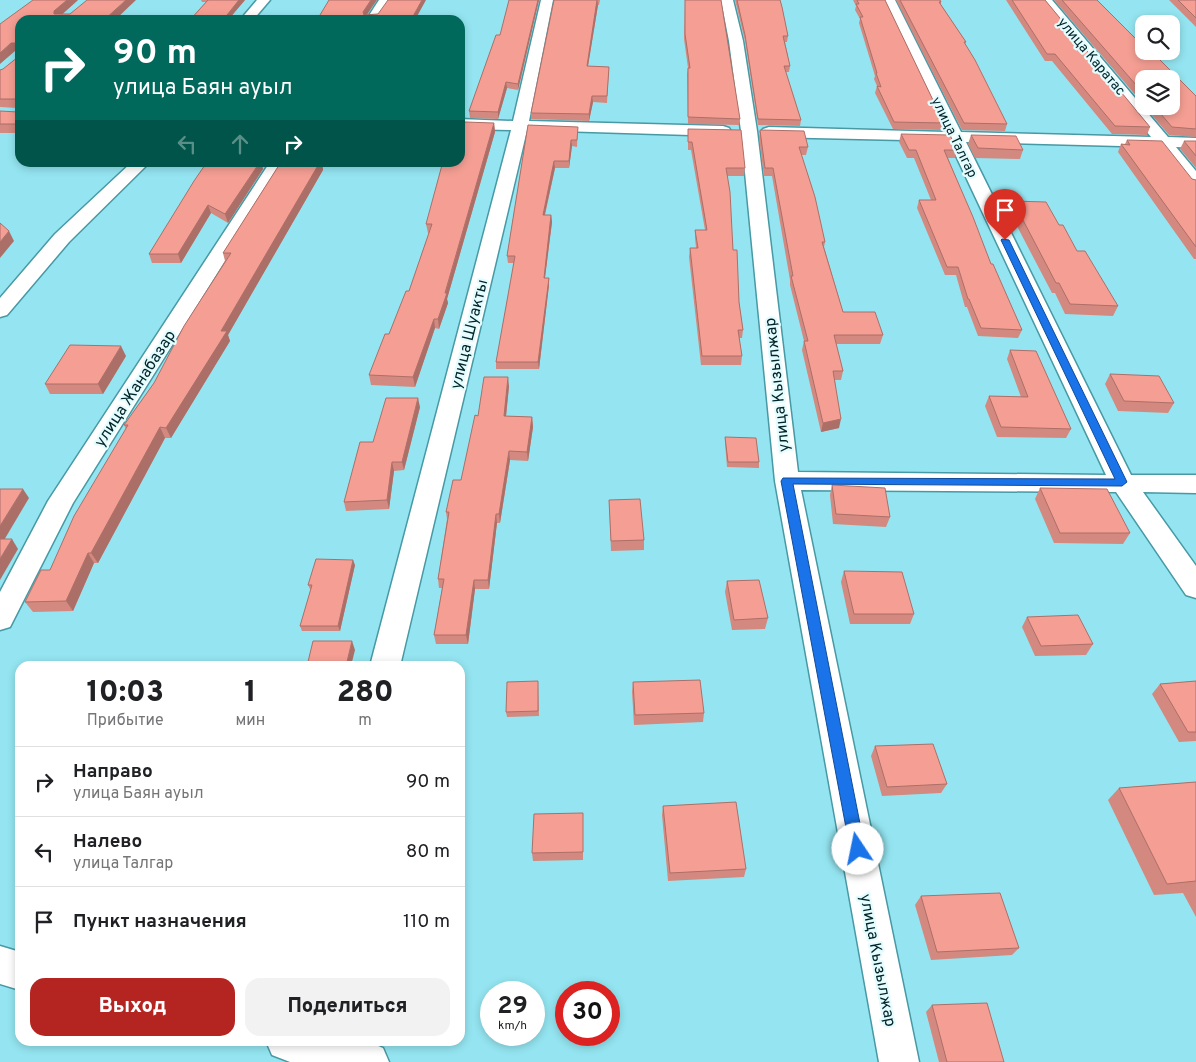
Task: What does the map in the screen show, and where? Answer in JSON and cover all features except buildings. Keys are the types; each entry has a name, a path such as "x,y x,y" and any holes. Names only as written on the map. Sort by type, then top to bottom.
{"street":[{"path":"250,15 264,0"},
{"path":"375,15 385,0"},
{"name":"улица Шуакты","path":"386,661 520,126 547,0"},
{"name":"улица Кызылжар","path":"727,0 736,41 749,131 786,481 899,1062"},
{"name":"улица Талгар","path":"889,0 1122,482 1196,587"},
{"name":"улица Каратас","path":"1046,0 1196,182"},
{"path":"465,124 1196,143"},
{"path":"0,310 62,238 137,167"},
{"name":"улица Жанабазар","path":"0,619 61,501 276,167"},
{"path":"786,481 1196,484"},
{"path":"0,965 15,970"},
{"path":"305,1046 369,1062"}],"route":[{"path":"858,849 786,481 1122,482 1005,240"}]}
